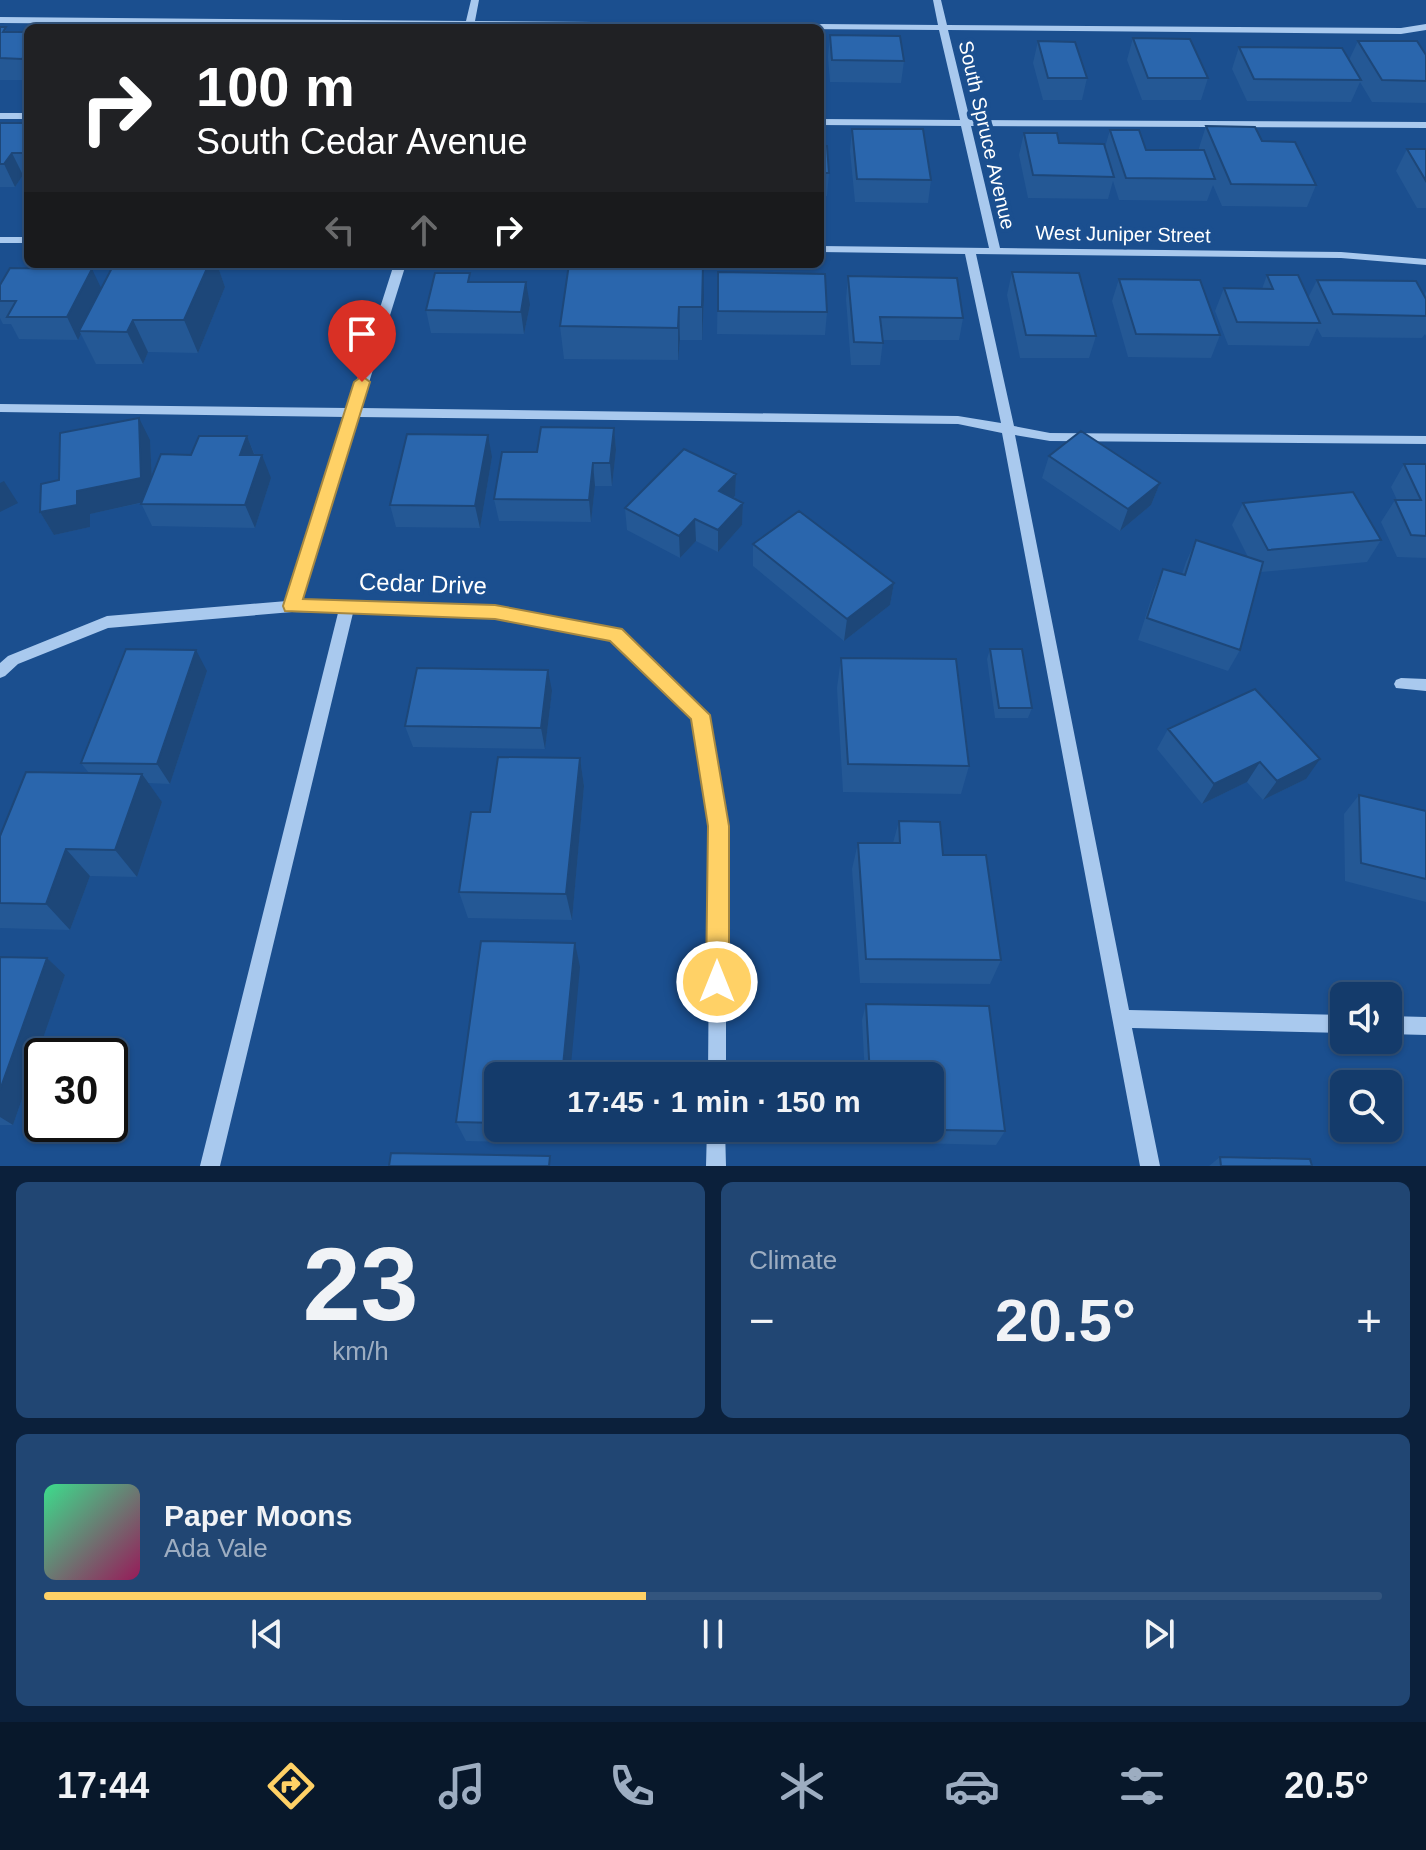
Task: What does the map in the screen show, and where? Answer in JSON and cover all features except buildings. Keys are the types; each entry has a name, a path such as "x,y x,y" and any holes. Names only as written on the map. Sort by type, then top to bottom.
{"street":[{"path":"470,24 475,0"},
{"name":"South Spruce Avenue","path":"937,0 995,250"},
{"path":"0,20 376,24"},
{"path":"824,27 1401,31 1426,27"},
{"path":"0,116 24,116"},
{"path":"824,122 1426,125"},
{"path":"0,240 24,240"},
{"name":"West Juniper Street","path":"824,249 1341,255 1426,262"},
{"path":"970,250 1008,429 1150,1166"},
{"path":"292,606 399,268"},
{"path":"0,408 958,420 1050,437 1426,440"},
{"name":"Cedar Drive","path":"0,672 13,660 107,622 292,606 495,612 615,635 700,715 718,826 717,1062"},
{"path":"210,1166 347,607"},
{"path":"1401,684 1426,685"},
{"path":"1121,1019 1330,1024"},
{"path":"1402,1025 1426,1026"},
{"path":"716,1142 716,1166"}],"route":[{"path":"362,382 292,606 495,612 615,635 700,715 718,826 717,982"}]}
